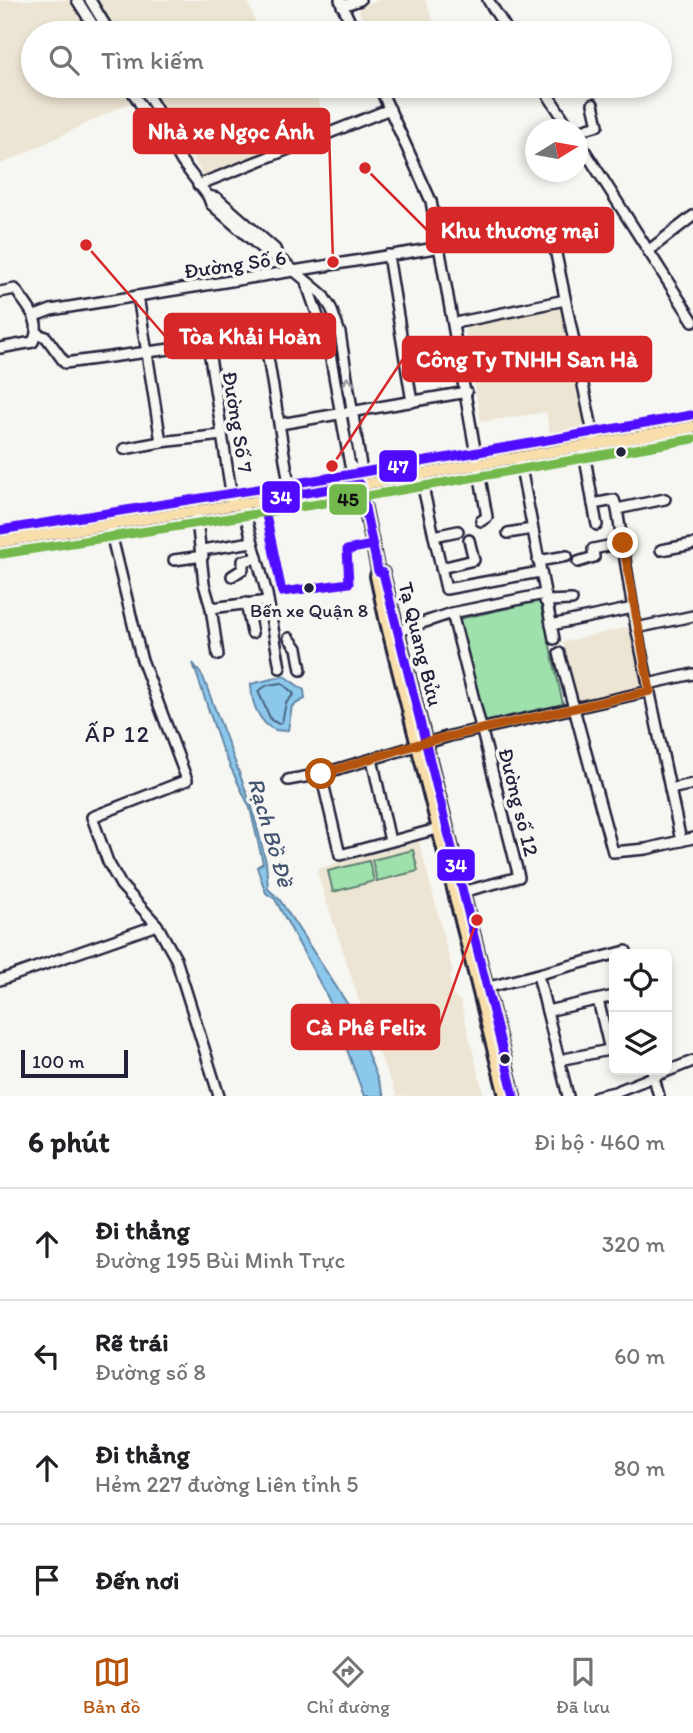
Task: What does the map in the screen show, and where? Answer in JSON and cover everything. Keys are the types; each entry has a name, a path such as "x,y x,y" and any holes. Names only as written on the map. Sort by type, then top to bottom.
{"main road":[{"path":"0,542 291,496 693,427"},
{"name":"Tạ Quang Bửu","path":"360,484 383,608 462,892 505,1096"},
{"name":"Tạ Quang Bửu","path":"378,571 383,573 398,631 437,829 513,1096"}],"street":[{"path":"78,0 91,21"},
{"path":"90,0 103,21"},
{"path":"349,21 341,3 360,0"},
{"path":"488,0 501,21"},
{"name":"Tạ Quang Bửu","path":"136,98 158,133 165,133"},
{"name":"Tạ Quang Bửu","path":"149,98 166,125 165,133 211,204 269,255 279,258 307,285 322,294 340,332 362,466 357,472"},
{"path":"385,98 431,201 442,247 487,517 481,522"},
{"path":"550,98 564,119"},
{"path":"588,128 598,125 593,104"},
{"path":"198,185 390,108"},
{"path":"588,156 692,315"},
{"path":"648,251 693,216"},
{"path":"549,220 589,444 597,525"},
{"name":"Đường Số 6","path":"35,316 51,310 296,273 442,247"},
{"path":"388,255 412,402"},
{"name":"Tạ Quang Bửu","path":"307,285 322,323 350,465 357,472 360,484"},
{"path":"0,292 15,289 35,316 37,334 33,342 0,348"},
{"path":"138,296 161,442"},
{"path":"455,324 565,300"},
{"path":"37,334 46,337 65,363 208,344 322,323"},
{"path":"264,333 291,496"},
{"name":"Đường Số 7","path":"208,344 222,435 237,504 257,558 280,668"},
{"path":"280,424 467,392"},
{"path":"124,449 222,435"},
{"path":"519,457 554,639"},
{"path":"420,474 446,589 540,572"},
{"path":"617,509 665,499"},
{"path":"593,504 614,500 617,509 636,628 681,841"},
{"path":"195,510 204,584 211,608 218,655"},
{"path":"109,525 141,657 187,780 92,817 108,862 121,885 157,925 183,977 219,1096"},
{"path":"508,533 532,529"},
{"path":"434,536 458,531"},
{"path":"441,568 474,560 469,540"},
{"path":"174,560 252,542"},
{"path":"578,562 594,557 593,548 623,543"},
{"path":"661,550 693,544"},
{"path":"538,561 568,556"},
{"path":"232,576 243,569 243,561 257,558"},
{"path":"398,631 452,613 545,597 572,600"},
{"path":"211,608 268,601"},
{"path":"246,603 252,633"},
{"path":"551,625 633,608"},
{"name":"Đường số 12","path":"452,613 519,877 462,892"},
{"path":"636,628 693,616"},
{"path":"289,638 297,648 301,670"},
{"path":"559,653 613,852 646,849 693,838"},
{"path":"288,780 321,774 421,743 573,708 693,674"},
{"path":"372,760 390,841"},
{"path":"321,774 340,855 437,829"},
{"path":"670,789 693,784"},
{"path":"0,980 157,925"},
{"path":"482,989 609,957"},
{"path":"538,975 568,1096"},
{"path":"547,1011 609,997"},
{"path":"598,1000 609,1038"},
{"path":"559,1060 609,1050"},
{"path":"672,1068 693,1061"},
{"path":"597,1096 615,1094 651,1075"},
{"path":"653,1075 660,1096"}],"shaded area":[{"path":"0,0 247,0 255,21 21,21 21,98 140,98 0,165"},
{"path":"380,0 425,0 433,21 363,21 359,12 361,6"},
{"path":"153,98 317,98 328,126 205,178"},
{"path":"565,304 593,430 551,440 546,412 481,422 464,324"},
{"path":"629,627 644,690 577,705 563,642"},
{"path":"419,841 453,972 449,977 454,997 460,1000 484,1096 397,1096 367,1025 316,869"}],"green space":[{"path":"540,601 563,704 482,722 459,619"},
{"path":"413,850 418,871 377,881 372,860"},
{"path":"369,861 374,881 333,892 328,871"}],"water":[{"path":"193,663 203,677 252,807 266,862 268,889 279,899 350,1008 384,1096 364,1096 328,998 275,899 266,893 257,867 263,863 250,808 221,747"},
{"path":"284,676 304,690 305,699 292,706 288,730 280,731 266,724 260,717 253,701 251,684"}],"transit line":[{"name":"47","path":"0,530 346,475 691,415"},
{"name":"45","path":"2,554 350,499 693,439"},
{"name":"34","path":"372,545 347,550 349,583 282,592 263,500 360,484 378,571 383,573 514,1096"}],"place":[{"name":"Khu thương mại","path":"365,168"},
{"name":"Tòa Khải Hoàn","path":"86,245"},
{"name":"Nhà xe Ngọc Ánh","path":"333,262"},
{"name":"Công Ty TNHH San Hà","path":"332,466"},
{"name":"Bến xe Quận 8","path":"309,588"},
{"name":"Cà Phê Felix","path":"477,920"}],"district":[{"name":"ẤP 12","path":"118,734"}],"route":[{"path":"321,774 425,742 650,691 635,622 623,543"}],"water label":[{"name":"Rạch Bồ Đề","path":"271,832"}]}
